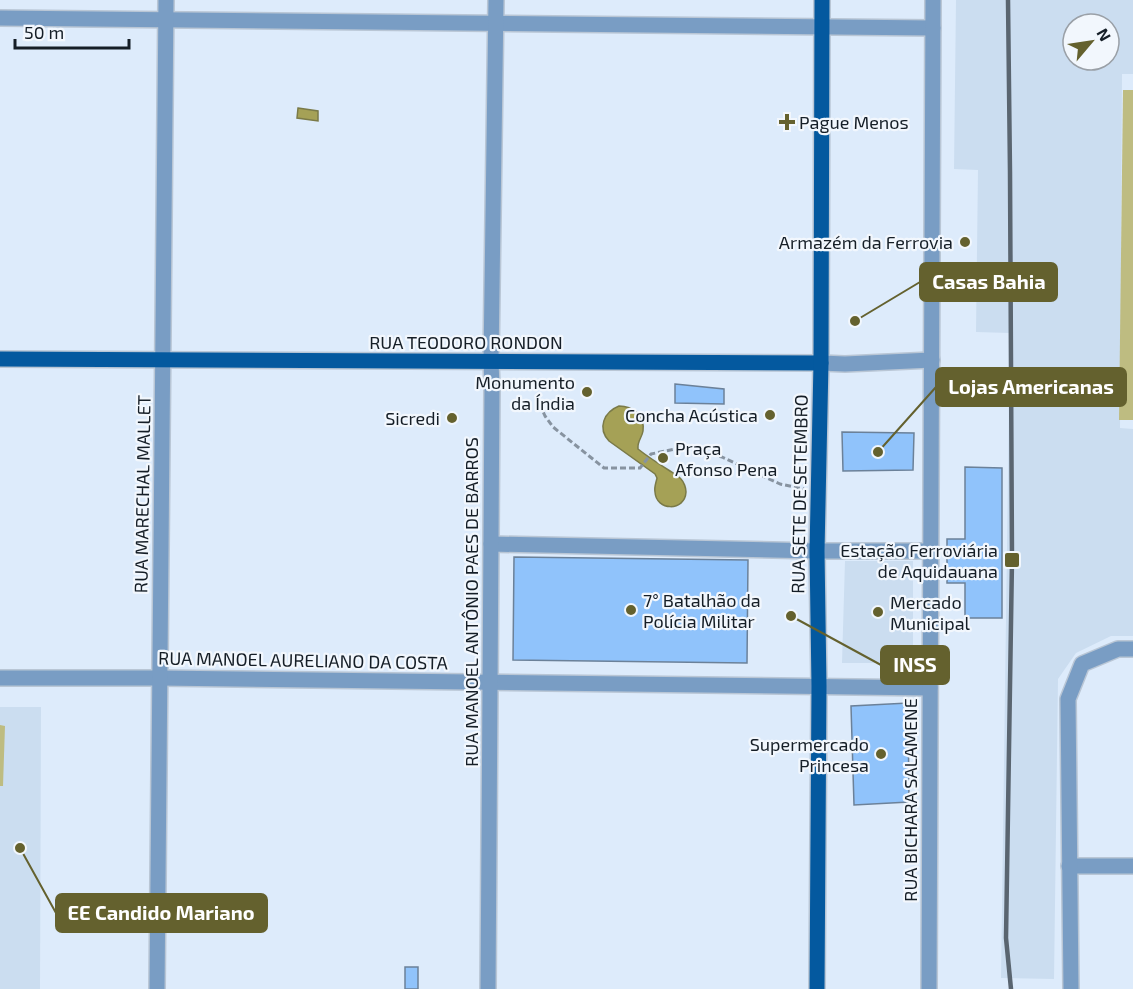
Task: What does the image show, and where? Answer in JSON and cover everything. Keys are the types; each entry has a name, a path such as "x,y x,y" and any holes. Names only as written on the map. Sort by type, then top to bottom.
{"main road":[{"name":"RUA SETE DE SETEMBRO","path":"817,989 819,686 817,551 821,363 822,0"},
{"name":"RUA TEODORO RONDON","path":"0,359 821,363"}],"street":[{"name":"RUA MARECHAL MALLET","path":"157,989 166,0"},
{"name":"RUA MANOEL ANTÔNIO PAES DE BARROS","path":"488,989 491,361 496,0"},
{"name":"RUA BICHARA SALAMENE","path":"929,989 933,0"},
{"path":"0,18 933,27"},
{"name":"RUA TEODORO RONDON","path":"821,363 932,360"},
{"path":"491,544 817,551 931,551"},
{"path":"1071,989 1068,699 1082,664 1118,649 1133,649"},
{"name":"RUA MANOEL AURELIANO DA COSTA","path":"0,678 930,688"},
{"path":"1069,866 1133,867"}],"path":[{"path":"536,396 545,416 553,426 604,468 639,468 651,454 685,447 722,457 780,484 818,492"}],"shaded area":[{"path":"956,0 1133,0 1133,74 1122,74 1120,428 1133,429 1133,636 1111,636 1076,653 1058,679 1054,979 1001,978 1010,333 976,332 978,170 954,169"},
{"path":"1123,90 1133,90 1133,420 1119,420"},
{"path":"298,108 318,111 318,121 297,118"},
{"path":"619,406 629,408 640,416 643,431 638,449 683,482 686,492 681,503 670,507 660,503 655,492 657,478 655,474 605,436 603,426 606,416"},
{"name":"Mercado Municipal","path":"845,561 913,561 913,663 842,663"},
{"path":"0,707 41,707 40,989 0,989"},
{"path":"0,725 5,726 3,786 0,786"}],"building":[{"path":"675,384 724,389 724,404 675,403"},
{"path":"842,432 914,433 913,470 843,471"},
{"name":"Estação Ferroviária de Aquidauana","path":"965,467 1002,468 1002,618 965,618 965,583 947,583 947,539 965,539"},
{"name":"7° Batalhão da Polícia Militar","path":"514,557 748,560 747,663 513,660"},
{"name":"Supermercado Princesa","path":"908,703 909,802 854,805 851,706"},
{"path":"405,967 418,967 418,989 405,989"}],"railway":[{"path":"1008,0 1012,560 1006,938 1011,989"}],"place":[{"name":"Pague Menos","path":"787,122"},
{"name":"Armazém da Ferrovia","path":"965,242"},
{"name":"Casas Bahia","path":"855,321"},
{"name":"Monumento da Índia","path":"587,392"},
{"name":"Concha Acústica","path":"770,415"},
{"name":"Sicredi","path":"452,418"},
{"name":"Lojas Americanas","path":"878,452"},
{"name":"Praça Afonso Pena","path":"663,458"},
{"name":"Estação Ferroviária de Aquidauana","path":"1012,560"},
{"name":"7° Batalhão da Polícia Militar","path":"631,610"},
{"name":"Mercado Municipal","path":"878,612"},
{"name":"INSS","path":"791,616"},
{"name":"Supermercado Princesa","path":"881,754"},
{"name":"EE Candido Mariano","path":"20,848"}]}
